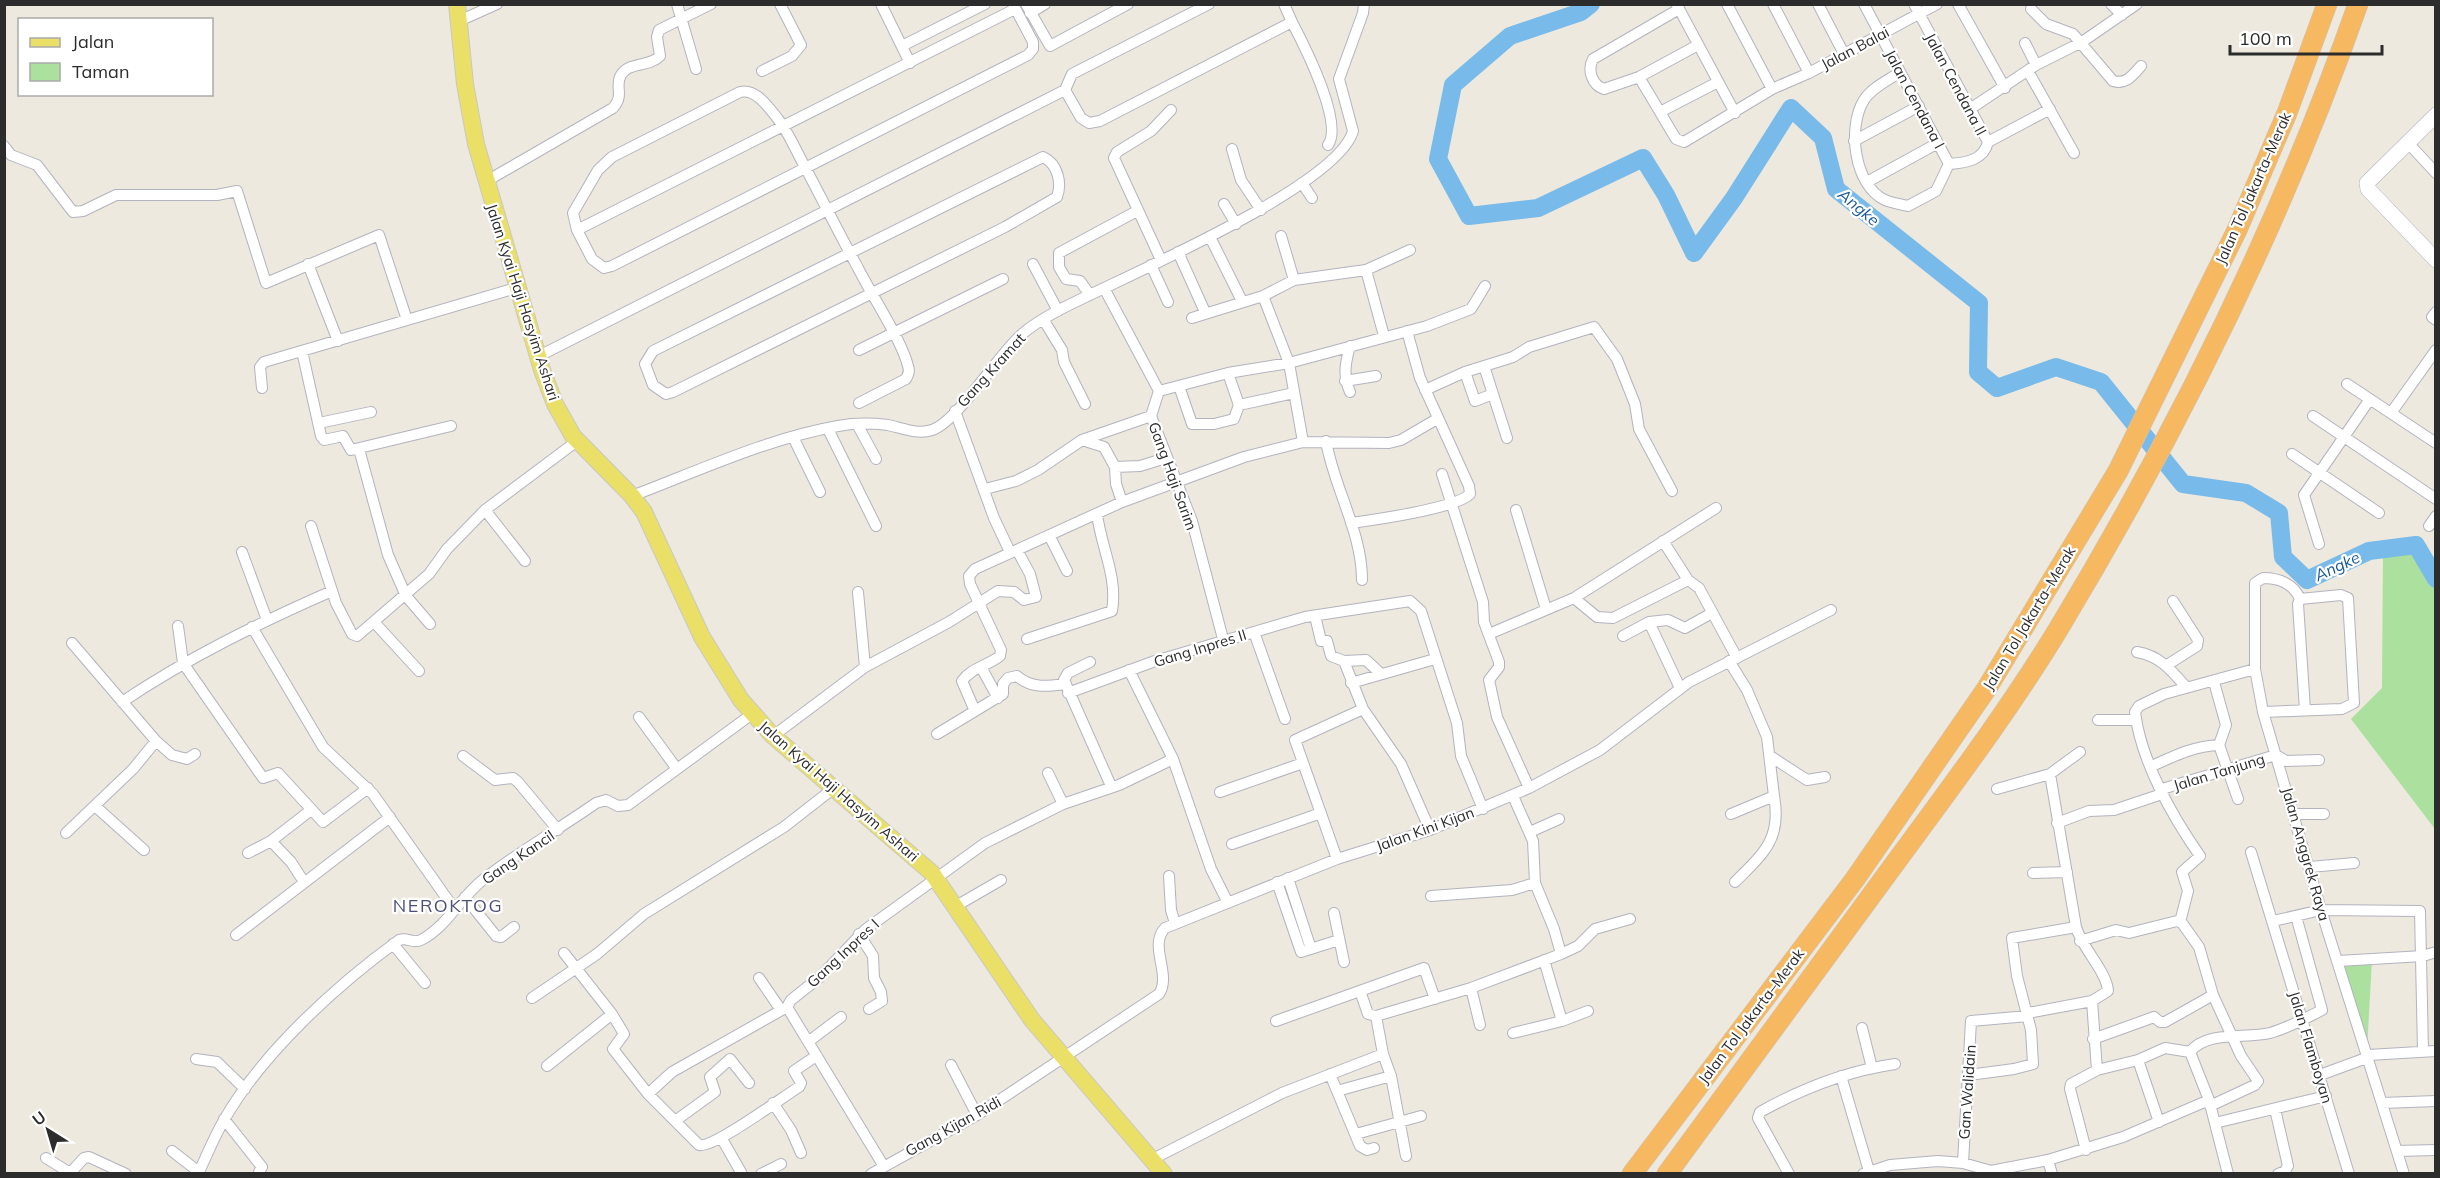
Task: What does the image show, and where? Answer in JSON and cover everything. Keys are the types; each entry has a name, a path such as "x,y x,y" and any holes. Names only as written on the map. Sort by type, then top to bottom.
{"highway":[{"name":"Jalan Tol Jakarta–Merak","path":"1632,1173 1855,879 1988,688 2118,471 2236,230 2286,113 2327,4"},
{"name":"Jalan Tol Jakarta–Merak","path":"1667,1173 1958,777 2058,630 2145,476 2263,243 2312,129 2358,4"}],"main road":[{"name":"Jalan Kyai Haji Hasyim Ashari","path":"458,13 465,84 485,182 537,357 555,404 577,441 632,496 653,528 702,637 726,678 752,714 773,736 936,878 1004,981 1063,1057 1164,1173"}],"street":[{"path":"458,13 497,4"},
{"path":"677,4 696,69"},
{"path":"485,182 613,108 620,96 619,78 622,73 657,60 661,51 657,37 658,30 711,4"},
{"path":"881,4 910,63"},
{"path":"902,46 986,4"},
{"path":"577,230 1021,8 1045,4"},
{"path":"537,357 1065,90 1072,74 1209,4"},
{"path":"1284,4 1320,83 1333,132 1328,145"},
{"name":"Gang Kramat","path":"632,496 793,437 828,429 871,423 924,431 940,426 1021,334 1043,319 1236,224 1302,183 1340,152 1351,138 1352,124 1341,94 1339,79 1363,13 1364,4"},
{"path":"1727,4 1772,88"},
{"path":"1773,4 1809,73"},
{"path":"1818,4 1844,54"},
{"name":"Jalan Cendana I","path":"1864,4 1950,164"},
{"name":"Jalan Balai","path":"1660,112 1679,142 1684,142 1735,113 1772,88 1809,73 1881,35 1916,9 1937,4"},
{"path":"1958,4 2005,87"},
{"path":"2111,4 2122,15"},
{"path":"1970,110 2032,68 2082,42 2137,4"},
{"path":"762,71 792,56 801,45 783,6"},
{"path":"1021,8 1050,46 1124,6"},
{"path":"1698,45 1639,77 1604,89 1595,83 1590,72 1590,65 1598,55 1678,7 1735,113"},
{"path":"859,404 898,385 909,372 892,333 851,254 806,170 784,128 755,93 748,90 740,92 604,163 575,206 574,219 577,230 597,265 604,268 612,266 806,170 1028,55 1033,49 1033,42 1021,8"},
{"name":"Jalan Cendana II","path":"1916,9 1988,142 1986,149 1974,159 1950,164"},
{"path":"2031,9 2046,24 2068,30 2082,42 2113,81 2129,79 2141,66"},
{"path":"1065,90 1081,118 1089,123 1100,121 1292,22"},
{"path":"2025,43 2032,68 2050,109 2074,153"},
{"path":"1900,72 1865,98 1854,141 1855,156 1867,182 1883,200 1908,206 1936,191 1950,164"},
{"path":"1639,77 1660,112 1718,82"},
{"path":"1854,141 1918,106"},
{"path":"1988,142 2050,109"},
{"path":"1168,302 1156,262 1114,154 1140,140 1171,110"},
{"path":"2436,115 2367,183 2368,189 2436,260"},
{"path":"1867,182 1938,143"},
{"path":"2409,144 2436,174"},
{"path":"4,146 11,155 37,165 73,212 83,211 116,195 206,195 237,191 266,284 379,235 407,320"},
{"path":"1232,149 1241,180 1261,210"},
{"path":"1043,157 1053,165 1061,187 1057,197 1005,227 674,392 658,391 653,385 645,364 653,351 851,254 1036,159 1043,157"},
{"path":"1302,183 1312,198"},
{"path":"1224,204 1236,224"},
{"path":"1090,295 1080,281 1066,279 1059,267 1059,254 1137,211"},
{"path":"1281,236 1294,280"},
{"path":"1210,237 1242,301"},
{"path":"1192,318 1204,312 1263,296 1294,280 1366,270 1410,250"},
{"path":"1178,252 1204,312"},
{"path":"308,264 338,341"},
{"path":"1033,264 1058,311"},
{"path":"1366,270 1384,336"},
{"path":"859,350 1003,279"},
{"path":"1104,288 1159,390 1228,373 1289,363 1463,314 1477,303 1485,286"},
{"path":"262,388 260,367 264,362 516,288"},
{"path":"1263,296 1289,363 1303,442"},
{"path":"1043,319 1062,350 1064,362 1085,404"},
{"path":"1425,390 1465,372 1513,357 1529,347 1594,327 1617,359 1635,404 1639,429 1672,491"},
{"path":"1351,523 1394,517 1453,502 1467,497 1470,490 1425,390 1407,331"},
{"path":"1350,346 1344,367 1345,381 1350,392"},
{"path":"2391,413 2436,350"},
{"path":"302,351 321,436 324,440 343,436 351,450 451,426"},
{"path":"1484,366 1508,438"},
{"path":"1465,372 1475,401 1493,394"},
{"path":"1179,386 1191,422 1195,425 1214,424 1234,419 1239,405 1228,373"},
{"path":"1345,381 1376,376"},
{"path":"2347,384 2433,437"},
{"name":"Gang Haji Sarim","path":"1159,390 1151,416 1192,521 1223,639"},
{"path":"1239,405 1294,393"},
{"path":"2319,544 2303,497 2370,399"},
{"path":"773,736 865,667 949,622 998,591 1014,592 1024,600 1036,597 1030,574 994,518 955,411"},
{"path":"319,423 371,412"},
{"path":"985,489 1016,481 1038,470 1082,440 1151,416"},
{"path":"2313,416 2436,499"},
{"path":"975,711 962,681 968,673 1000,656 1000,650 970,584 969,576 975,569 1050,537 1122,502 1244,457 1303,442 1389,443 1401,440 1437,419"},
{"path":"857,424 876,459"},
{"path":"828,429 876,525"},
{"path":"793,437 820,492"},
{"path":"1082,440 1104,447 1115,467 1116,484 1122,502"},
{"path":"310,526 332,591 354,636 406,596 434,569 451,545 484,510 577,441"},
{"path":"1326,441 1330,464 1351,523 1362,567 1362,580"},
{"path":"359,448 388,555 406,596 430,624"},
{"path":"2292,454 2379,513"},
{"path":"1115,467 1140,466 1166,458"},
{"path":"1443,474 1483,602 1484,622 1499,662 1499,667 1489,680 1497,717 1529,788"},
{"path":"1489,634 1574,597 1716,507"},
{"path":"484,510 525,561"},
{"path":"1516,510 1546,609"},
{"path":"1027,639 1112,611 1112,573 1102,541 1097,514"},
{"path":"2429,526 2436,516"},
{"path":"1050,537 1066,571"},
{"path":"1663,541 1688,580 1698,588 1713,613 1767,737 1776,824 1771,842 1761,856 1735,882"},
{"path":"242,552 267,620"},
{"name":"Jalan Anggrek Raya","path":"2300,599 2295,590 2279,579 2263,578 2255,584 2255,669 2263,712 2321,910 2404,1173"},
{"path":"1574,597 1597,617 1612,618 1688,580"},
{"path":"122,702 183,663 252,627 332,591"},
{"path":"858,592 865,667"},
{"path":"2263,712 2305,710 2347,708 2354,705 2348,598 2342,595 2300,599 2298,604 2305,710"},
{"name":"Gang Inpres II","path":"998,698 1003,694 1003,684 1008,678 1017,676 1026,684 1067,689 1223,639 1315,616 1410,601 1421,611 1457,723 1461,756 1483,808"},
{"path":"2167,665 2197,646 2198,640 2173,601"},
{"name":"Jalan Kini Kijan","path":"1175,923 1337,859 1430,830 1513,796 1600,750 1680,688 1831,610"},
{"path":"1623,636 1649,622 1668,620 1685,628 1713,613"},
{"path":"1315,616 1322,641 1327,641 1329,644 1331,656 1344,661 1366,660 1381,674"},
{"path":"374,622 418,671"},
{"path":"1649,622 1680,688"},
{"path":"178,626 183,663 263,778 278,773 323,822 368,788"},
{"path":"252,627 323,747 368,788 454,910"},
{"path":"1254,632 1285,719"},
{"path":"72,643 156,741 172,754 187,759 195,754"},
{"path":"2137,652 2149,654 2167,665 2186,687"},
{"path":"1351,683 1435,659"},
{"path":"1344,661 1363,709 1401,764 1430,830"},
{"path":"1090,662 1068,673 1064,680 1088,728 1111,786"},
{"path":"937,734 998,698 981,667"},
{"path":"2180,922 2188,891 2182,872 2200,856 2185,836 2162,789 2140,740 2135,712 2139,706 2163,694 2255,669"},
{"path":"1129,670 1173,759 1211,869 1228,903"},
{"path":"2214,682 2226,725 2219,745 2238,799"},
{"path":"1337,859 1295,740 1363,709"},
{"name":"Gang Kancil","path":"393,944 405,938 413,941 423,939 484,879 600,800 623,807 628,805 752,714"},
{"path":"639,717 677,769"},
{"path":"2098,720 2136,720"},
{"path":"66,832 133,769 156,741"},
{"path":"2152,766 2192,749 2219,745"},
{"path":"1997,789 2050,774 2080,752"},
{"path":"2276,755 2286,760 2319,760"},
{"name":"Jalan Tanjung","path":"2057,823 2089,811 2114,810 2159,795 2162,789 2226,768 2276,755"},
{"path":"463,756 495,780 513,778 558,830"},
{"path":"1770,756 1807,780 1825,777"},
{"path":"936,878 985,843 1063,804 1173,759"},
{"path":"1220,792 1303,763"},
{"path":"1048,773 1063,804"},
{"path":"2028,1014 2092,1001 2108,991 2108,987 2080,941 2076,927 2050,774"},
{"path":"532,998 575,968 644,914 784,827 834,788"},
{"path":"1513,796 1530,832 1536,865 1535,883 1554,928 1561,954"},
{"path":"1731,814 1774,796"},
{"path":"96,806 144,850"},
{"path":"248,853 271,841 310,810"},
{"path":"1232,844 1321,813"},
{"path":"2294,814 2324,814"},
{"path":"236,935 390,817"},
{"path":"1530,832 1559,819"},
{"path":"271,841 291,862 304,882"},
{"name":"Jalan Flamboyan","path":"2251,852 2349,1173"},
{"path":"2310,867 2354,864"},
{"path":"2033,873 2067,872"},
{"path":"1063,1057 1160,994 1165,983 1158,938 1165,928 1175,923 1171,910 1169,876"},
{"name":"Gang Inpres I","path":"648,1094 672,1072 784,1008 791,999 820,977 859,934 936,878"},
{"path":"1288,878 1311,949"},
{"path":"956,906 1001,880"},
{"path":"1277,882 1299,950 1311,949 1339,940"},
{"path":"1431,896 1512,890 1535,883"},
{"path":"465,897 496,936 501,937 514,927"},
{"path":"1283,902 1295,898"},
{"path":"2273,921 2321,910 2420,911 2423,956 2423,1051"},
{"path":"1334,913 1344,962"},
{"path":"2190,1052 2199,1043 2233,1036 2270,1033 2322,1010 2296,916"},
{"path":"1360,991 1368,1014 1376,1017 1471,988 1561,954 1584,942 1595,929 1630,919"},
{"path":"1841,1076 1866,1172 1890,1165 1938,1161 1963,1163 1992,1172 2048,1160 2086,1150 2257,1084 2212,995 2199,947 2186,926 2180,922 2129,933 2116,930 2080,941"},
{"path":"1970,1075 2032,1065 2034,1054 2028,1014 2017,976 2012,938 2076,927"},
{"path":"859,934 873,956 874,978 882,997 882,1001 869,1010"},
{"path":"172,1151 199,1173 224,1119 245,1089 309,1018 393,944 425,983"},
{"path":"2338,961 2423,956 2436,952"},
{"path":"564,953 612,1014 624,1034 613,1049 648,1094 699,1146 705,1147 722,1139 801,1085 794,1071 816,1056"},
{"path":"1544,960 1562,1021"},
{"path":"1276,1020 1424,968 1435,999"},
{"path":"759,978 808,1042 883,1165"},
{"path":"1471,988 1480,1025"},
{"path":"2093,1039 2154,1017 2160,1023 2165,1022 2212,995"},
{"path":"2092,1001 2097,1070"},
{"path":"1513,1033 1562,1021 1588,1011"},
{"path":"547,1066 612,1014"},
{"name":"Gan Walidain","path":"1963,1163 1970,1075 1971,1021 2028,1014"},
{"path":"808,1042 841,1017"},
{"path":"1376,1017 1383,1054 1391,1076 1406,1156"},
{"path":"1862,1028 1872,1068"},
{"path":"2086,1150 2070,1086 2097,1070 2138,1060 2165,1048 2190,1052"},
{"path":"2320,1075 2368,1056 2436,1051"},
{"path":"2190,1052 2210,1103 2228,1173"},
{"path":"1151,1160 1282,1093 1383,1054"},
{"name":"Gang Kijan Ridi","path":"871,1173 977,1115 1063,1057"},
{"path":"196,1059 217,1062 245,1089"},
{"path":"675,1121 715,1092 710,1077 730,1059 749,1083"},
{"path":"2138,1060 2159,1122"},
{"path":"1789,1173 1758,1114 1805,1088 1841,1076 1895,1064"},
{"path":"951,1065 977,1115"},
{"path":"1330,1074 1360,1146 1367,1150 1374,1148"},
{"path":"1337,1091 1391,1076"},
{"path":"2215,1123 2326,1096"},
{"path":"2382,1103 2436,1101"},
{"path":"773,1103 791,1130 801,1153"},
{"path":"2275,1109 2288,1162 2286,1170 2278,1173"},
{"path":"1356,1134 1421,1116"},
{"path":"224,1119 262,1167 259,1172"},
{"path":"722,1139 742,1173"},
{"path":"2397,1151 2436,1150"},
{"path":"46,1158 67,1172 72,1171 84,1158 90,1156 126,1173"},
{"path":"2048,1160 2052,1173"},
{"path":"760,1173 781,1164"}],"green space":[{"path":"2412,541 2435,563 2435,829 2351,719 2382,688 2383,548"},
{"path":"2372,960 2367,1050 2340,962"}],"waterway":[{"name":"Angke","path":"1591,4 1581,12 1510,36 1453,85 1438,159 1469,216 1538,208 1643,158 1666,195 1694,253 1734,198 1791,108 1823,138 1836,189 1979,303 1978,372 1997,388 2056,367 2101,382 2183,484 2246,493 2279,513 2283,557 2307,580 2369,551 2416,545 2436,579"}],"district":[{"name":"NEROKTOG","path":"448,905"}]}
